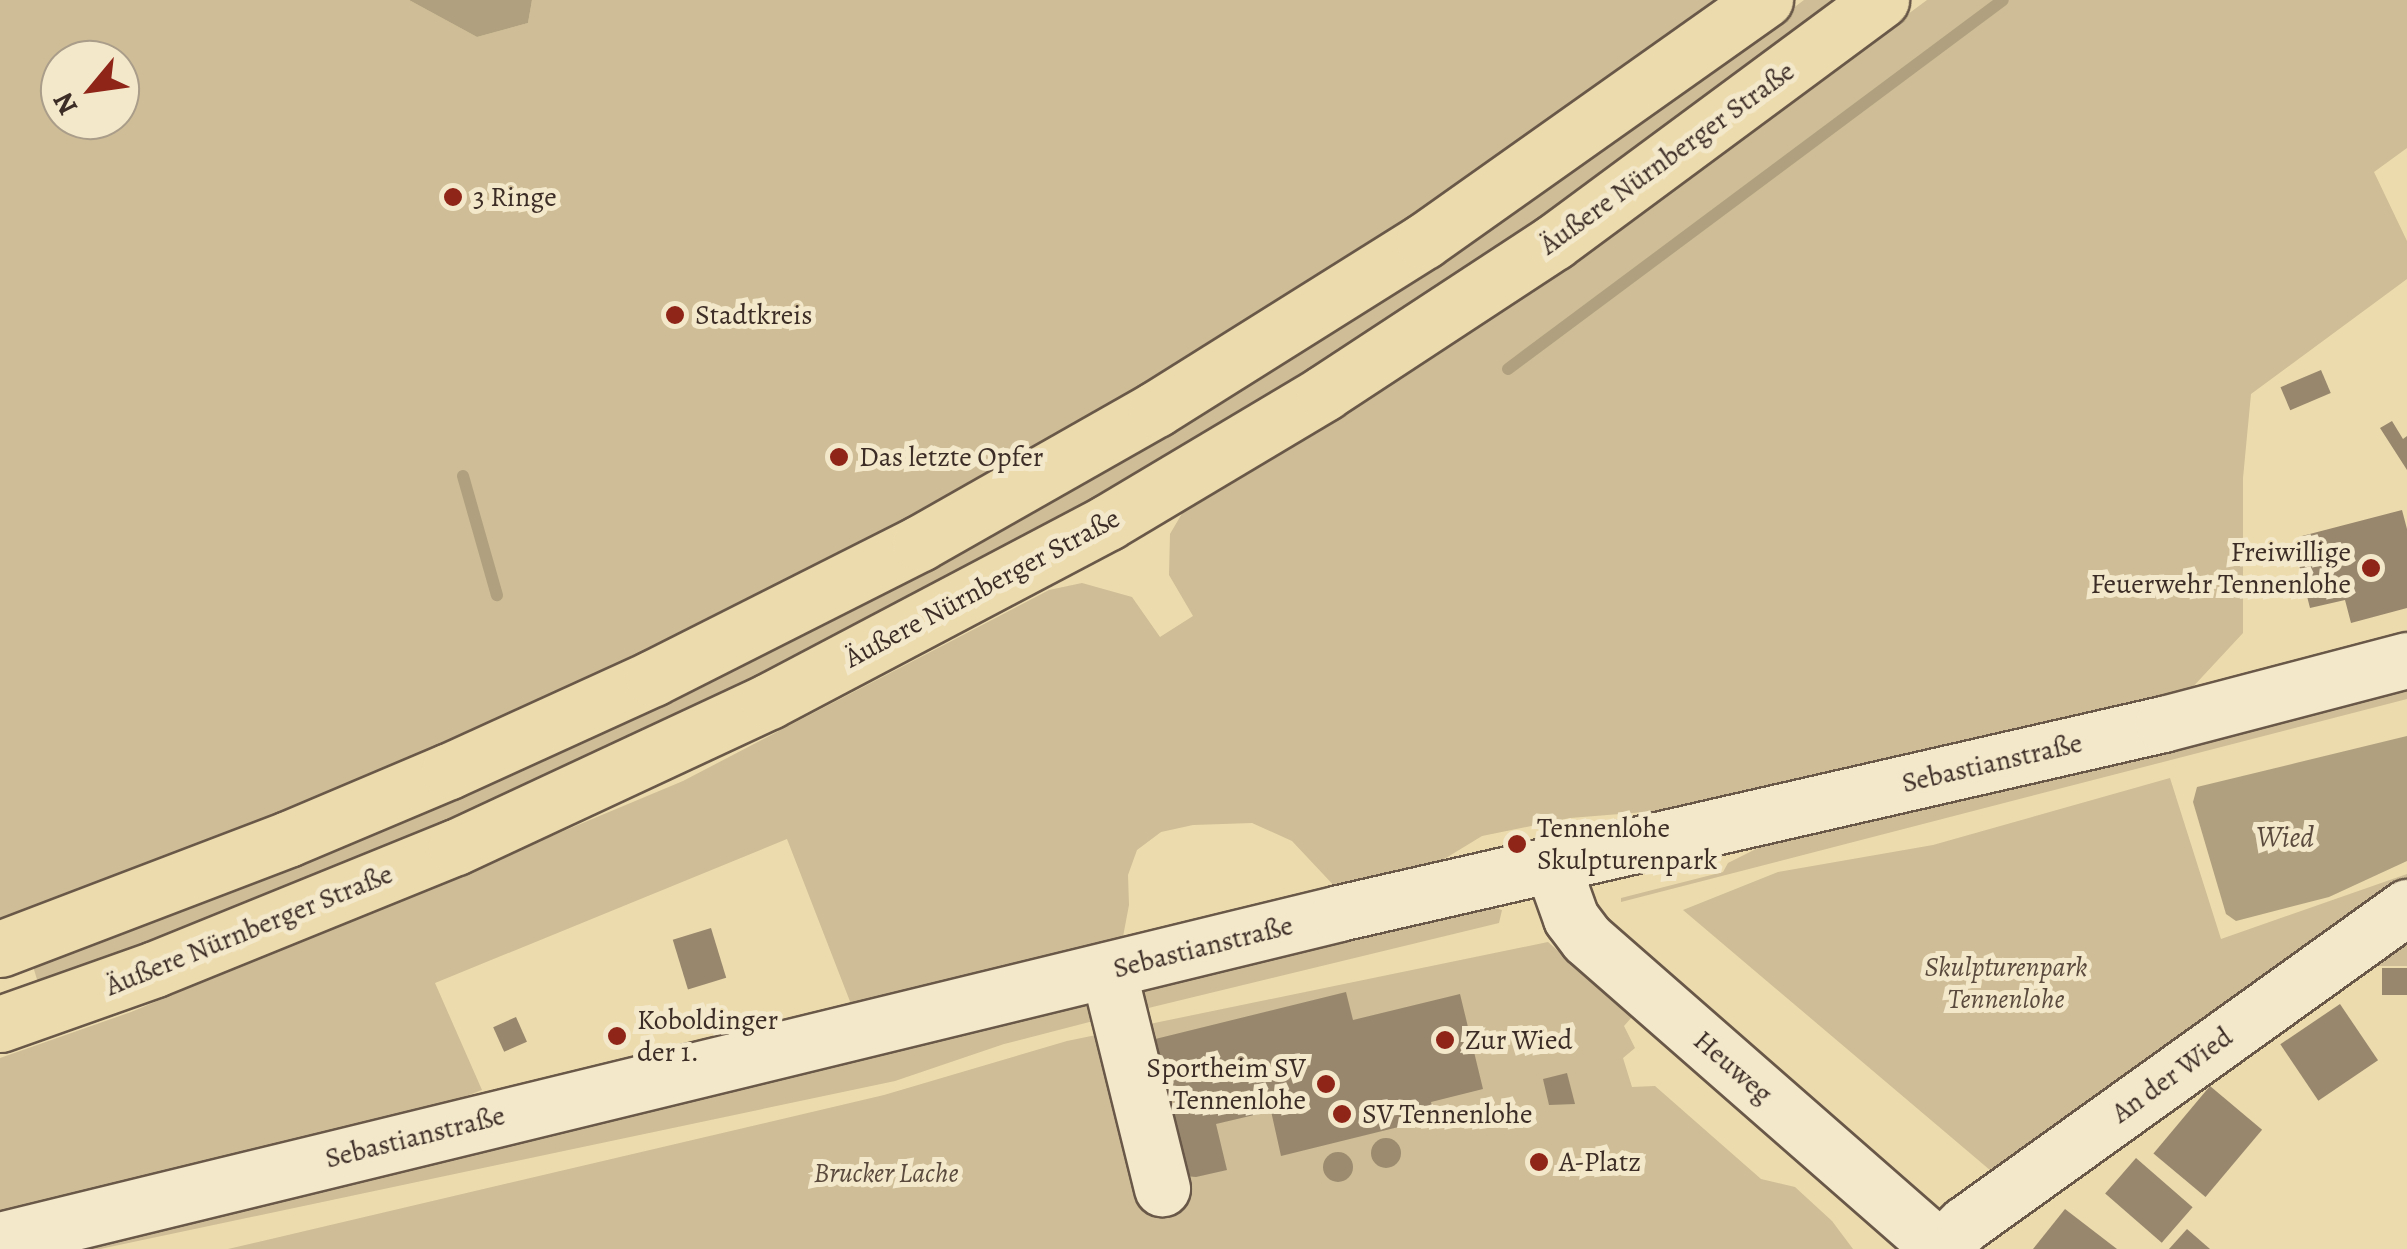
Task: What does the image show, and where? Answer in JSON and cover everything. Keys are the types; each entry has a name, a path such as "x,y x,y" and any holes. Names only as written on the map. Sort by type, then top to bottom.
{"highway":[{"path":"0,949 288,840 449,771 653,678 920,543 1156,409 1424,241 1764,0"},
{"name":"Äußere Nürnberger Straße","path":"0,1024 155,969 456,847 769,701 1060,548 1324,393 1554,242 1881,0"}],"street":[{"name":"Sebastianstraße","path":"0,1240 1552,864 2163,724 2407,660"},
{"name":"Heuweg","path":"1552,864 1565,904 1587,939 1941,1248"},
{"name":"An der Wied","path":"1941,1248 1965,1224 2407,907"},
{"path":"1108,970 1162,1188"}],"green space":[{"path":"0,0 409,0 477,37 528,23 532,0 1726,0 1483,173 1183,365 998,474 612,671 250,829 0,924"},
{"path":"1804,0 1844,0 1496,250 1248,409 966,574 656,731 333,873 39,986 32,963 325,849 1720,63"},
{"path":"1927,0 2407,0 2407,148 2374,172 2407,241 2407,279 2251,394 2243,478 2243,633 2189,691 1694,808 1570,818 1482,836 1441,861 1339,891 1292,841 1252,823 1193,825 1161,832 1137,850 1128,875 1129,905 1122,942 851,1004 787,839 435,983 482,1090 427,1111 0,1219 0,1058 131,1012 683,781 1049,590 1082,583 1132,597 1160,637 1193,616 1169,575 1170,534 1187,505 1500,306 1724,151"},
{"path":"2407,682 2407,699 1621,902 1621,898 1723,872 1728,863 1794,830"},
{"name":"Skulpturenpark Tennenlohe","path":"2170,778 2221,939 2407,874 2407,966 2354,966 1997,1176 1683,910 1778,872 1933,845"},
{"path":"1491,907 1502,910 1499,923 1136,1011 1138,992 1146,986"},
{"name":"SV Tennenlohe","path":"1548,942 1632,1017 1624,1026 1635,1048 1623,1058 1632,1087 1655,1086 1761,1179 1795,1187 1832,1221 1853,1249 228,1249 884,1095 1067,1041"},
{"path":"1093,996 1101,1019 1004,1044 895,1081 100,1249 34,1249"}],"water":[{"path":"409,0 532,0 528,23 477,37"},
{"name":"Wied","path":"2407,736 2407,861 2329,897 2236,921 2226,914 2193,802 2197,787"}],"building":[{"path":"2321,370 2331,393 2290,410 2280,387"},
{"path":"2392,421 2403,439 2407,436 2407,470 2380,428"},
{"path":"2402,510 2407,529 2407,608 2351,623 2345,600 2310,608 2297,557 2307,555 2302,536"},
{"path":"711,928 726,978 688,989 673,940"},
{"path":"2382,968 2407,968 2407,995 2382,995"},
{"name":"Sportheim SV Tennenlohe","path":"1346,992 1353,1020 1460,994 1483,1089 1431,1102 1435,1118 1281,1156 1271,1111 1216,1124 1227,1170 1196,1177 1173,1175 1157,1109 1175,1105 1167,1071 1139,1078 1131,1045"},
{"path":"2340,1004 2378,1060 2318,1101 2280,1044"},
{"path":"516,1017 527,1042 504,1052 493,1027"},
{"path":"1567,1073 1575,1104 1549,1105 1543,1079"},
{"path":"2210,1086 2262,1130 2206,1197 2153,1153"},
{"path":"2136,1158 2193,1207 2162,1243 2105,1193"},
{"path":"2065,1209 2117,1249 2033,1249"},
{"path":"2187,1229 2210,1249 2169,1249"}],"waterway":[{"path":"1508,369 2003,0"},
{"path":"463,476 497,595"}],"place":[{"name":"3 Ringe","path":"453,197"},
{"name":"Stadtkreis","path":"675,315"},
{"name":"Das letzte Opfer","path":"839,457"},
{"name":"Freiwillige Feuerwehr Tennenlohe","path":"2371,568"},
{"name":"Tennenlohe Skulpturenpark","path":"1517,844"},
{"name":"Koboldinger der 1.","path":"617,1036"},
{"name":"Zur Wied","path":"1445,1040"},
{"name":"Sportheim SV Tennenlohe","path":"1326,1084"},
{"name":"SV Tennenlohe","path":"1342,1114"},
{"name":"A-Platz","path":"1539,1162"}],"park label":[{"name":"Brucker Lache","path":"886,1173"}]}
